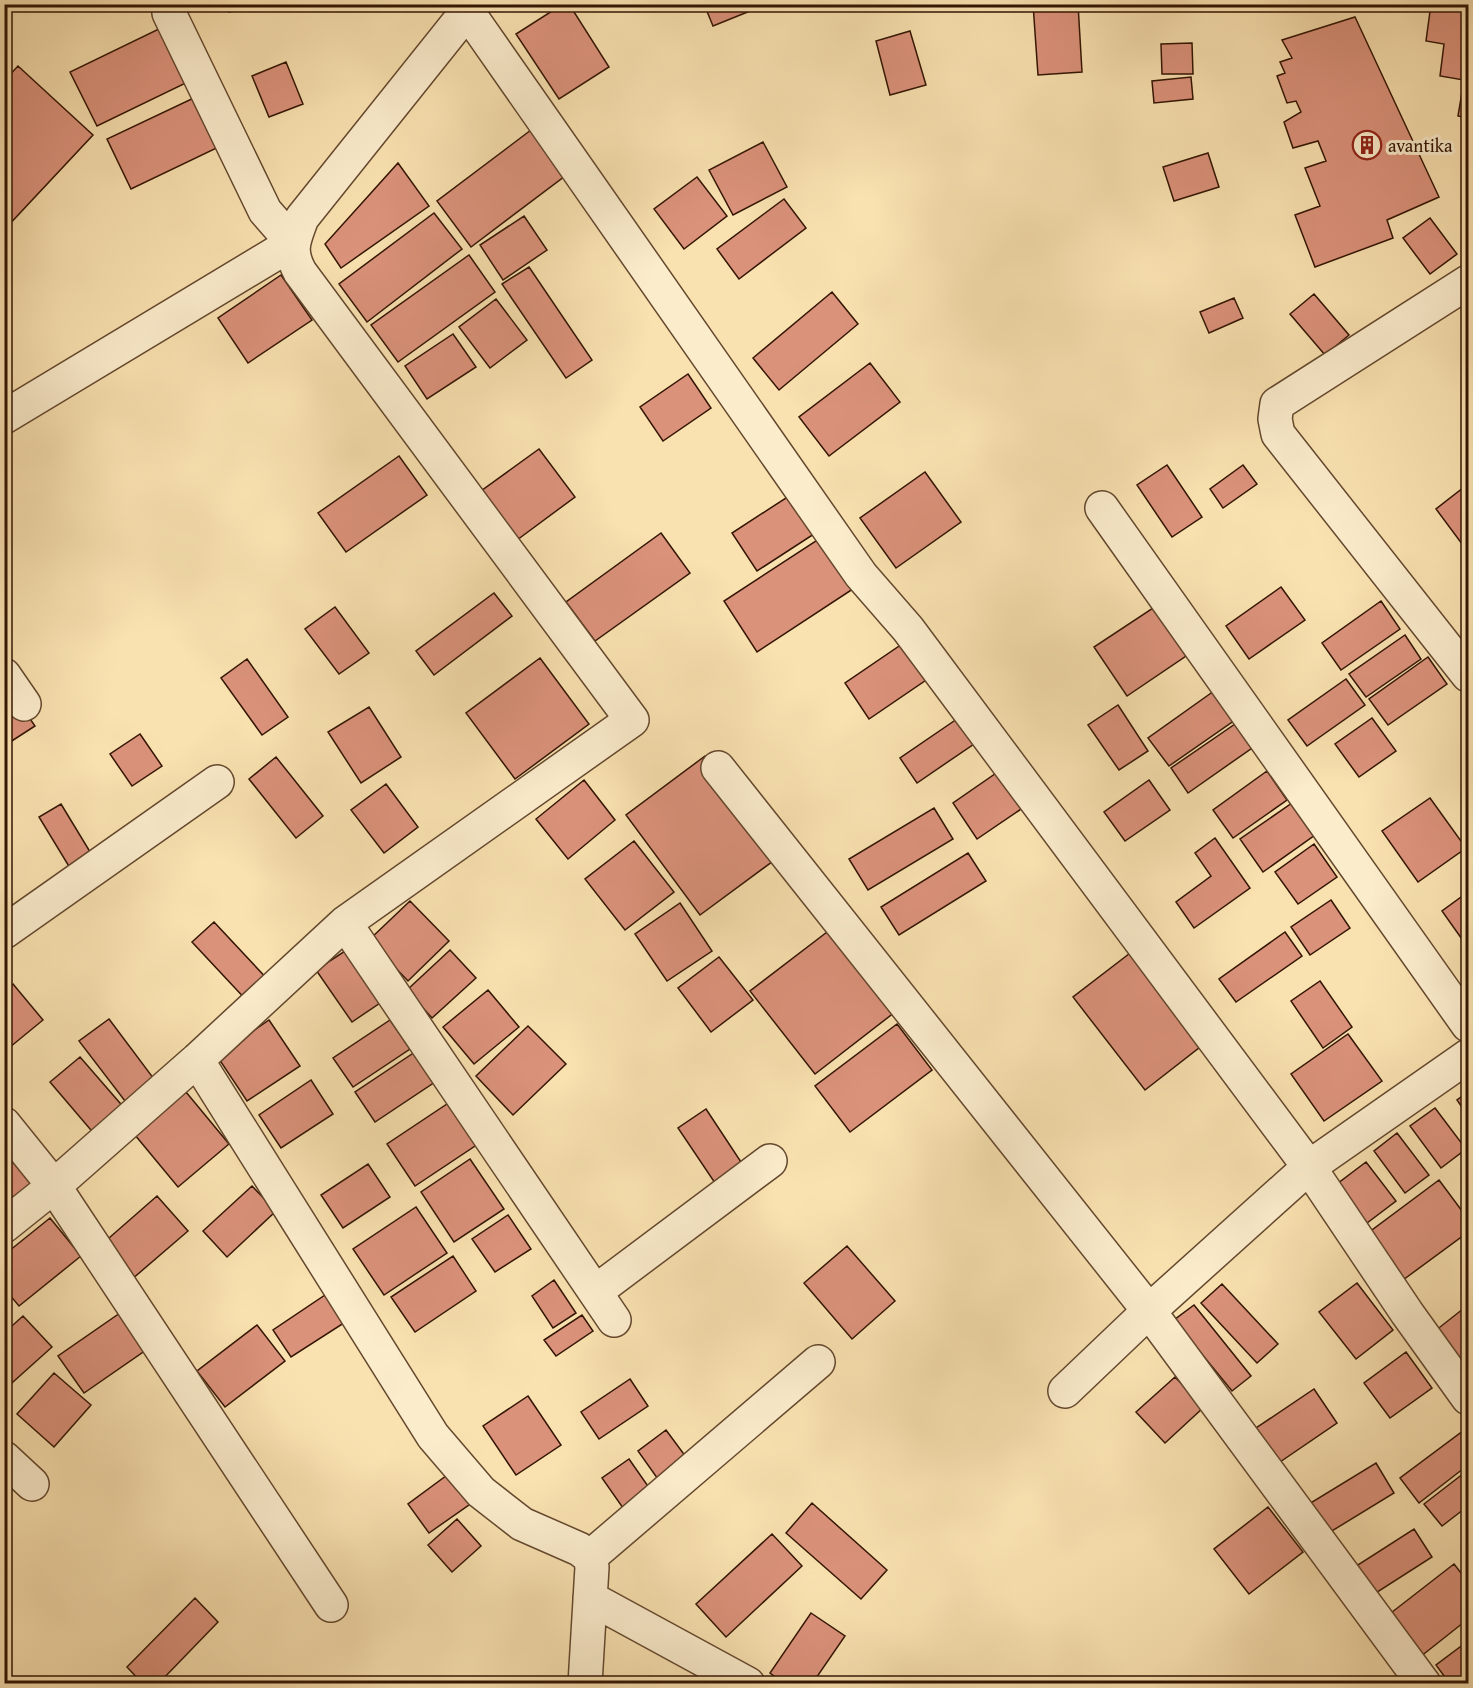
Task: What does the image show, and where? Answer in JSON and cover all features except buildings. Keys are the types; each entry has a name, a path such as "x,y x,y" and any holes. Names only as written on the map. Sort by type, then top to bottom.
{"street":[{"path":"4,1226 54,1186 197,1060 345,923 632,720 294,262 293,243 302,218 470,8 861,575 908,629 1309,1167 1407,1314 1468,1398"},
{"path":"170,13 265,212 293,243"},
{"path":"4,417 293,243"},
{"path":"1468,282 1277,404 1275,419 1278,434 1468,675"},
{"path":"1102,508 1468,1025"},
{"path":"4,675 24,704"},
{"path":"718,768 1149,1311 1424,1683"},
{"path":"4,932 217,782"},
{"path":"345,923 614,1320"},
{"path":"1065,1390 1309,1167 1468,1056"},
{"path":"197,1060 433,1436 481,1492 522,1524 579,1549 590,1557 592,1567 585,1683"},
{"path":"4,1124 54,1186 331,1605"},
{"path":"595,1292 770,1161"},
{"path":"590,1557 818,1362"},
{"path":"4,1458 32,1484"},
{"path":"590,1598 748,1683"}],"place":[{"name":"avantika","path":"1367,145"}]}
